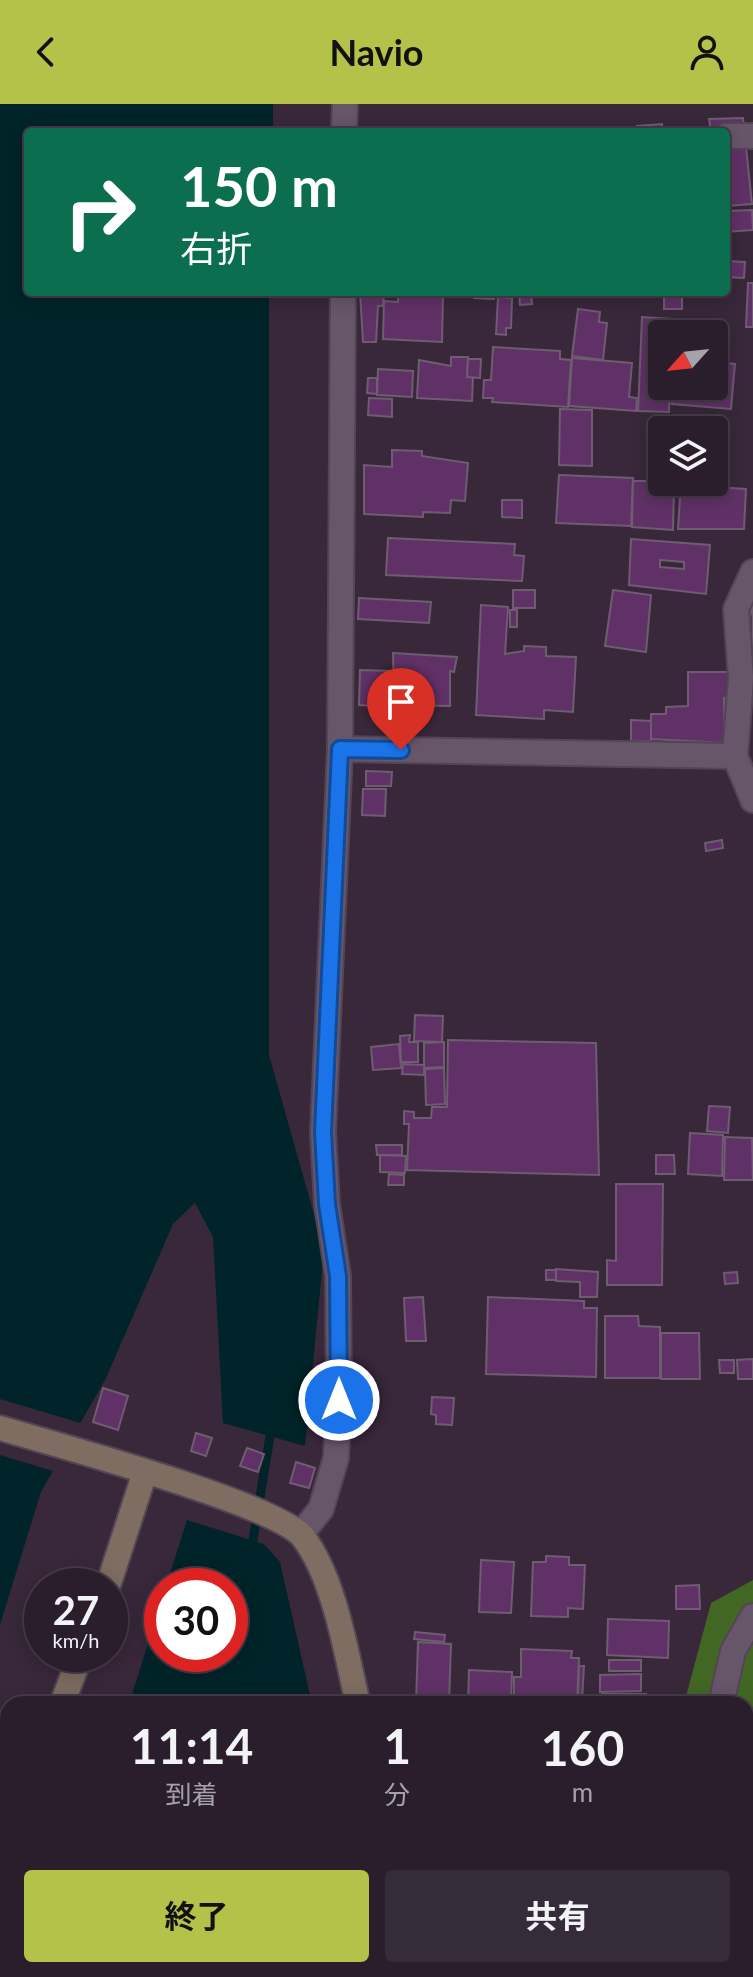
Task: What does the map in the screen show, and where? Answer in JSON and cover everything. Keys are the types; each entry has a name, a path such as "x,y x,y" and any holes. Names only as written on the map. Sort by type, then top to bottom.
{"street":[{"path":"344,128 345,104"},
{"path":"730,136 753,136"},
{"path":"301,1534 321,1509 336,1458 338,1429 338,1276 327,1204 323,1132 340,749 343,296"},
{"path":"753,572 736,609 741,678 735,756 753,800"},
{"path":"340,749 735,756"},
{"path":"0,1428 189,1487 281,1520 301,1534 320,1564 356,1696"},
{"path":"114,1568 145,1472"},
{"path":"723,1696 733,1651 753,1616"},
{"path":"65,1696 74,1672"}],"green space":[{"path":"753,1580 753,1696 686,1696 711,1603"}],"shaded area":[{"path":"0,104 273,104 273,128 24,128 24,296 269,296 269,1055 324,1250 305,1446 223,1423 213,1237 195,1203 173,1224 106,1378 41,1492 0,1625"},
{"path":"187,1520 264,1544 280,1562 310,1696 132,1696 144,1657 144,1672 248,1672 248,1568 172,1568"}],"pier":[{"path":"0,1399 84,1424 56,1472 0,1455"}],"building":[{"path":"743,118 752,204 730,206 730,128 710,128 709,119"},
{"path":"662,124 662,128 637,128"},
{"path":"752,210 753,230 730,232 730,211"},
{"path":"730,261 745,262 744,278 730,277"},
{"path":"748,283 753,283 753,327 746,327"},
{"path":"360,296 384,296 383,306 378,306 376,342 363,342"},
{"path":"398,296 443,296 442,342 383,339 384,301 398,302"},
{"path":"474,296 494,296 494,299"},
{"path":"519,296 531,296 532,304 520,305"},
{"path":"664,296 682,296 682,309 664,309"},
{"path":"498,297 512,298 511,328 506,328 506,335 496,334"},
{"path":"578,309 600,312 599,322 607,323 603,360 572,356"},
{"path":"642,317 673,319 648,320 648,400 669,400 669,412 638,411"},
{"path":"493,347 560,351 560,359 571,360 568,407 492,402 493,398 483,398 484,380 491,380"},
{"path":"451,357 468,357 467,377 473,377 472,401 417,398 419,360 451,366"},
{"path":"572,358 632,363 629,397 637,398 636,411 569,406"},
{"path":"468,359 481,359 480,378 467,377"},
{"path":"728,363 735,364 731,409 672,404 672,400 728,400"},
{"path":"378,369 413,371 412,397 377,395"},
{"path":"368,378 377,378 377,394 367,393"},
{"path":"369,398 392,399 392,417 368,415"},
{"path":"560,409 592,410 592,466 559,465"},
{"path":"392,450 422,451 422,456 468,463 465,501 451,500 450,513 423,512 423,517 364,514 364,465 392,467"},
{"path":"559,475 633,478 631,526 556,523"},
{"path":"633,481 648,481 648,496 674,496 673,530 632,527"},
{"path":"728,488 746,489 744,529 678,529 680,496 728,496"},
{"path":"502,500 522,500 522,518 502,517"},
{"path":"388,538 515,544 514,555 524,556 522,581 386,575"},
{"path":"631,539 710,545 706,594 629,585","holes":["660,560 684,562 684,569 660,567"]},
{"path":"513,590 535,590 535,608 513,608"},
{"path":"613,590 651,595 646,652 605,646"},
{"path":"359,598 431,602 429,623 358,619"},
{"path":"481,605 508,607 505,654 524,651 524,646 546,647 546,656 576,657 573,712 544,710 544,719 476,715"},
{"path":"753,605 753,662 744,660 742,645"},
{"path":"510,610 517,610 517,627 510,627"},
{"path":"393,653 457,657 454,672 450,671 450,706 394,705"},
{"path":"360,670 393,671 392,707 359,705"},
{"path":"688,672 730,672 730,699 724,698 725,743 651,739 651,714 666,714 666,707 688,706"},
{"path":"631,720 651,721 651,741 631,741"},
{"path":"366,771 392,772 391,786 366,786"},
{"path":"363,789 386,789 385,816 362,815"},
{"path":"722,840 723,848 706,851 705,843"},
{"path":"415,1015 443,1016 442,1042 414,1041"},
{"path":"410,1035 409,1042 418,1042 418,1062 401,1062 400,1036"},
{"path":"448,1040 596,1043 599,1175 407,1170 409,1124 404,1124 404,1111 414,1112 414,1118 431,1118 432,1107 447,1107"},
{"path":"444,1042 444,1067 424,1068 424,1043"},
{"path":"399,1044 401,1068 373,1070 371,1047"},
{"path":"403,1064 424,1065 424,1075 402,1074"},
{"path":"444,1068 445,1104 426,1105 425,1069"},
{"path":"709,1106 730,1107 728,1133 707,1131"},
{"path":"690,1133 723,1135 722,1176 688,1174"},
{"path":"725,1137 752,1138 753,1180 724,1180"},
{"path":"376,1145 402,1145 402,1155 377,1155"},
{"path":"380,1155 406,1156 405,1173 380,1172"},
{"path":"656,1155 674,1155 675,1174 656,1174"},
{"path":"389,1174 404,1175 404,1185 388,1185"},
{"path":"616,1184 663,1184 662,1285 607,1285 607,1260 616,1261"},
{"path":"556,1269 598,1272 597,1297 580,1297 580,1282 556,1281"},
{"path":"546,1270 556,1270 556,1280 546,1280"},
{"path":"737,1272 738,1283 725,1284 724,1273"},
{"path":"423,1297 426,1341 406,1341 404,1298"},
{"path":"488,1297 584,1301 584,1308 597,1308 596,1377 486,1374"},
{"path":"605,1316 638,1316 639,1326 660,1327 660,1378 605,1378"},
{"path":"661,1333 699,1333 700,1379 661,1379"},
{"path":"753,1359 753,1379 738,1379 737,1360"},
{"path":"719,1360 734,1360 734,1373 720,1373"},
{"path":"103,1388 128,1396 118,1430 93,1422"},
{"path":"432,1397 454,1398 452,1425 436,1424 436,1415 431,1414"},
{"path":"196,1433 212,1438 206,1456 191,1451"},
{"path":"247,1448 264,1454 258,1472 240,1466"},
{"path":"296,1462 315,1468 309,1488 290,1483"},
{"path":"546,1556 569,1557 569,1565 585,1565 583,1609 568,1608 568,1617 531,1616 533,1562 546,1562"},
{"path":"481,1560 514,1562 511,1613 479,1612"},
{"path":"699,1585 700,1609 676,1609 676,1586"},
{"path":"608,1619 669,1621 668,1658 607,1655"},
{"path":"415,1632 445,1635 444,1642 414,1639"},
{"path":"418,1642 451,1644 449,1696 416,1696"},
{"path":"521,1649 572,1651 571,1658 579,1658 577,1696 514,1696 514,1677 521,1677"},
{"path":"609,1660 641,1660 641,1671 609,1671"},
{"path":"579,1666 584,1666 582,1696 578,1696"},
{"path":"469,1670 512,1672 511,1696 468,1696"},
{"path":"641,1674 641,1691 600,1692 600,1675"},
{"path":"602,1694 646,1694 646,1696"}],"waterway":[{"path":"251,1552 272,1424"}],"route":[{"path":"339,1400 338,1276 327,1204 323,1132 327,977 340,749 401,750"}]}
